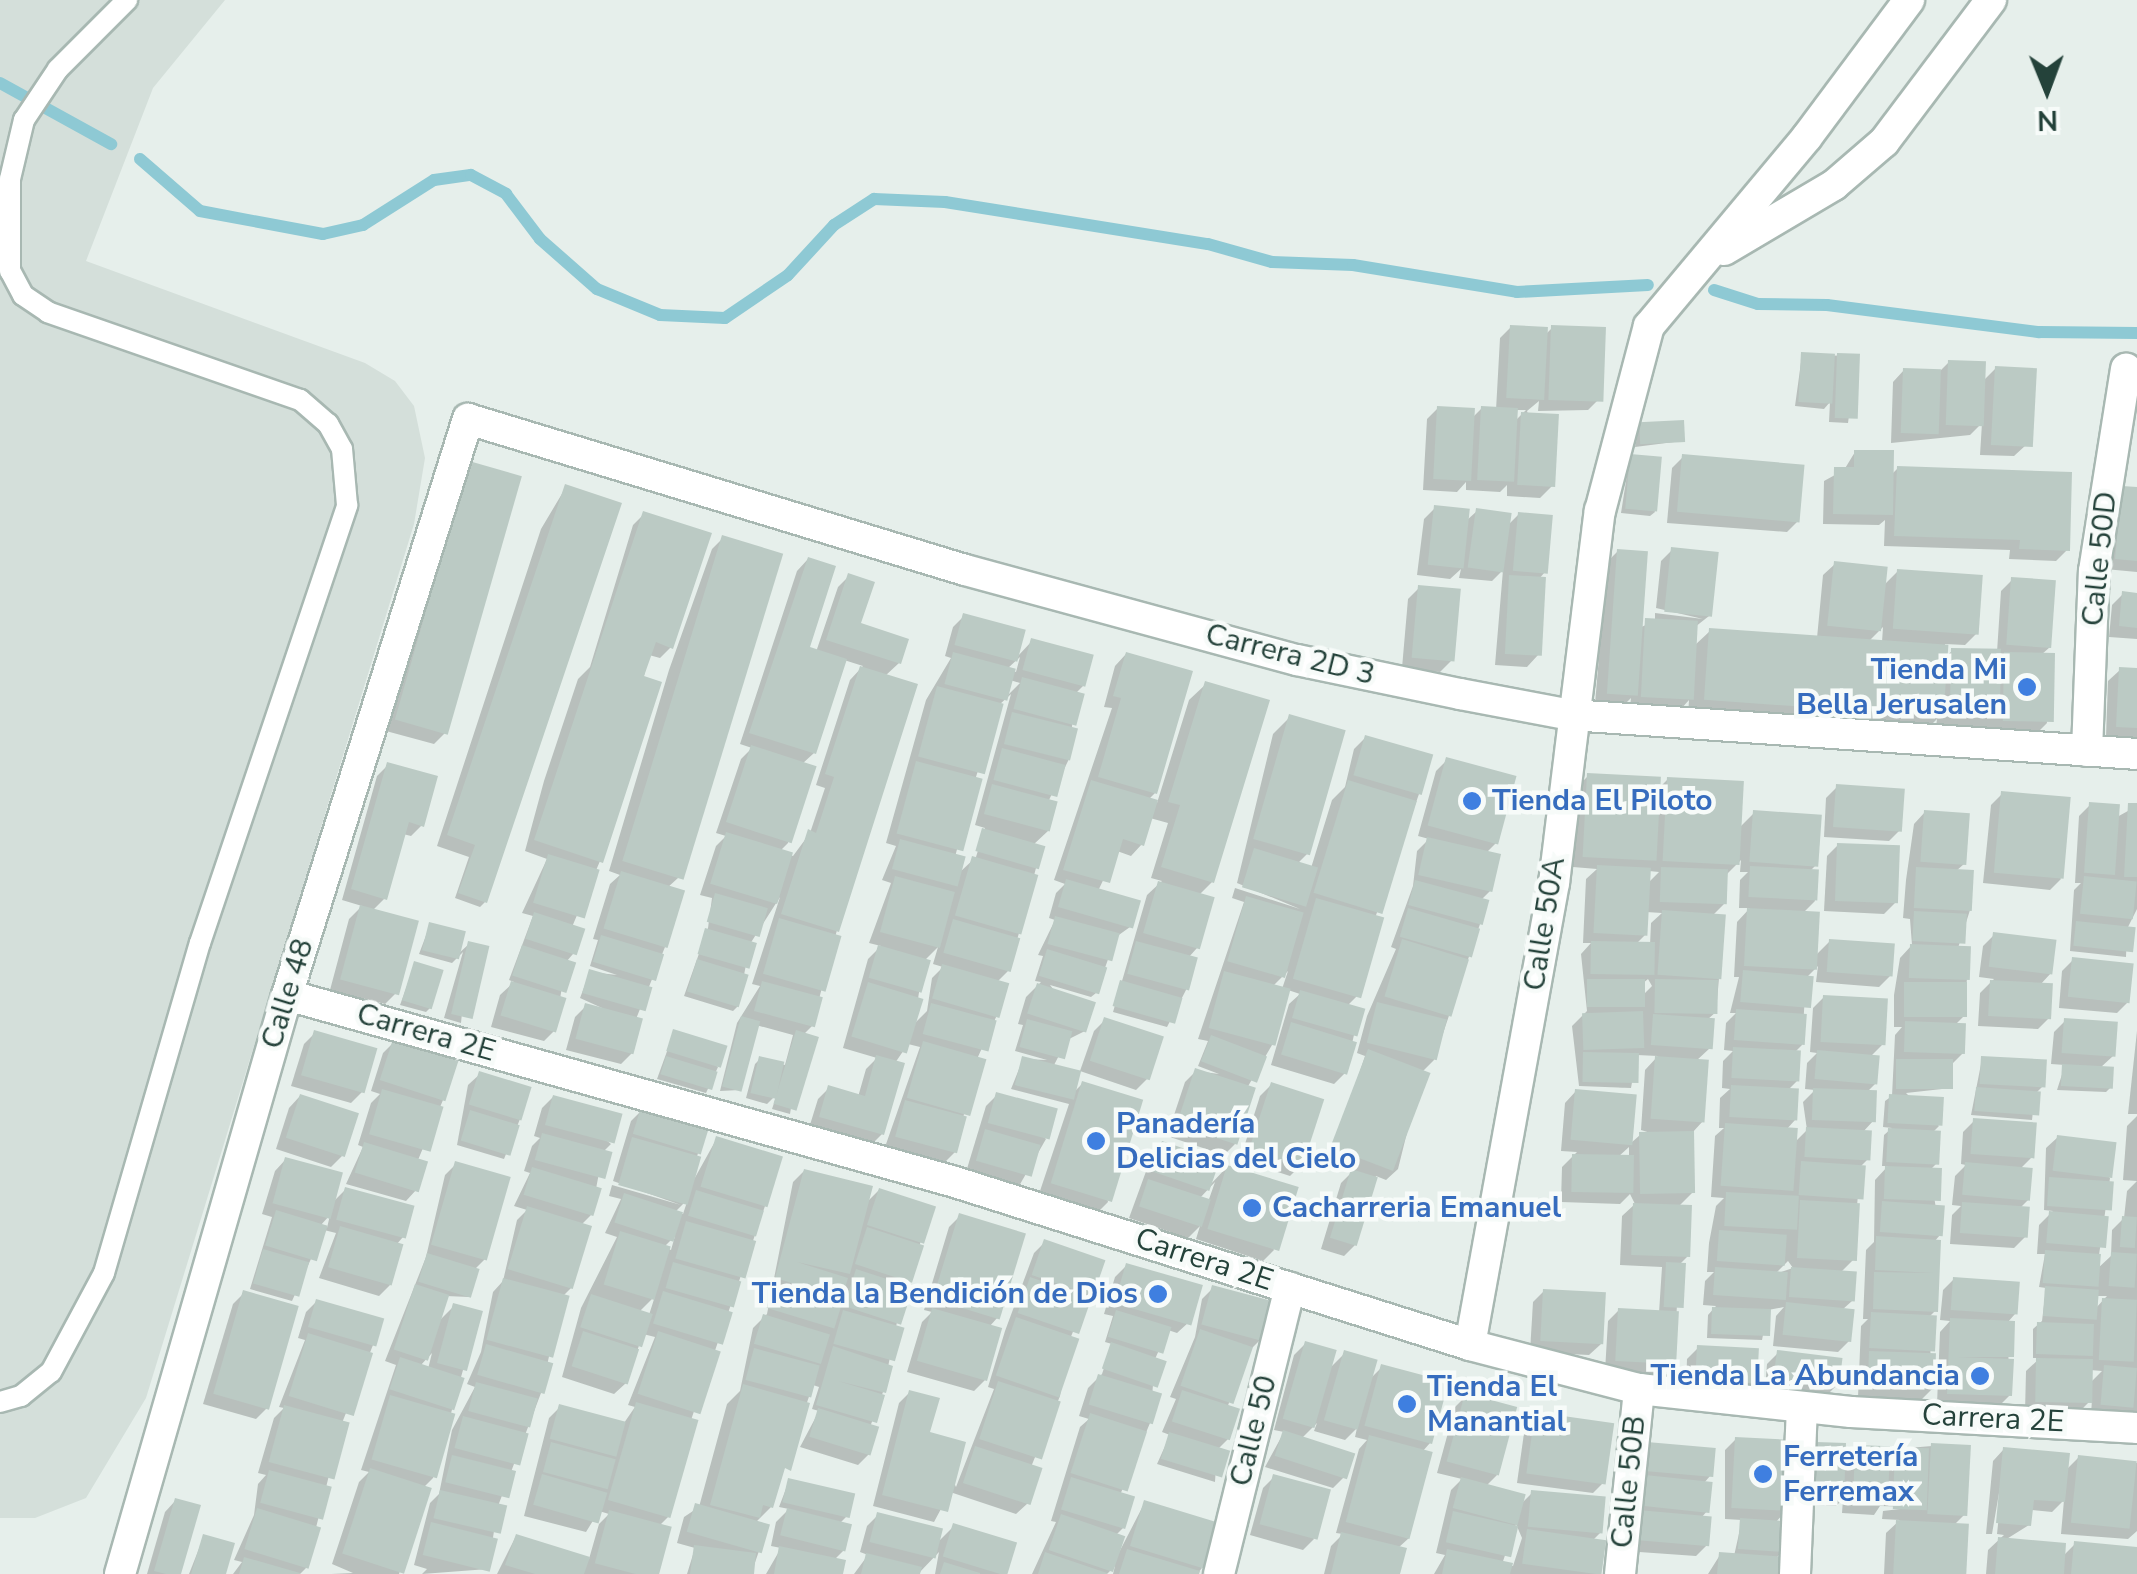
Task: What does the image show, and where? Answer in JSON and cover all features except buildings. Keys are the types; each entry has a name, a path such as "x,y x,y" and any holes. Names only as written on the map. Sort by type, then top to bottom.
{"street":[{"path":"1708,258 1908,0"},
{"path":"1708,258 1834,186 1884,142 1991,0"},
{"name":"Calle 50A","path":"1470,1345 1554,882 1571,715 1600,511 1649,326 1708,258"},
{"name":"Calle 50D","path":"2087,751 2094,571 2126,369"},
{"name":"Carrera 2D 3","path":"468,419 808,525 1297,660 1571,715 2137,754"},
{"name":"Calle 48","path":"120,1574 287,994 468,419"},
{"name":"Carrera 2E","path":"287,994 955,1182 1470,1345 1638,1389 1802,1408 2137,1428"},
{"name":"Calle 50","path":"1219,1574 1290,1288"},
{"name":"Calle 50B","path":"1620,1574 1638,1389"},
{"path":"1796,1574 1802,1408"}],"lane":[{"path":"0,1402 20,1396 51,1372 104,1273 200,944 347,490 342,448 328,424 300,400 48,312 23,296 6,242 24,120 41,89 127,0"}],"shaded area":[{"path":"0,0 225,0 153,88 86,261 365,363 395,381 414,406 425,458 414,524 146,1398 86,1498 35,1518 0,1518"}],"waterway":[{"path":"0,83 111,144"},
{"path":"140,159 200,211 323,234 363,225 434,180 471,175 506,194 540,239 597,289 660,315 725,318 788,275 834,225 874,199 945,202 1208,244 1272,262 1353,265 1517,292 1648,285"},
{"path":"1714,290 1758,304 1827,305 2039,332 2137,333"}],"place":[{"name":"Tienda Mi Bella Jerusalen","path":"2027,687"},
{"name":"Tienda El Piloto","path":"1472,801"},
{"name":"Panadería Delicias del Cielo","path":"1096,1141"},
{"name":"Cacharreria Emanuel","path":"1252,1208"},
{"name":"Tienda la Bendición de Dios","path":"1158,1294"},
{"name":"Tienda La Abundancia","path":"1980,1376"},
{"name":"Tienda El Manantial","path":"1407,1404"},
{"name":"Ferretería Ferremax","path":"1763,1474"}]}
